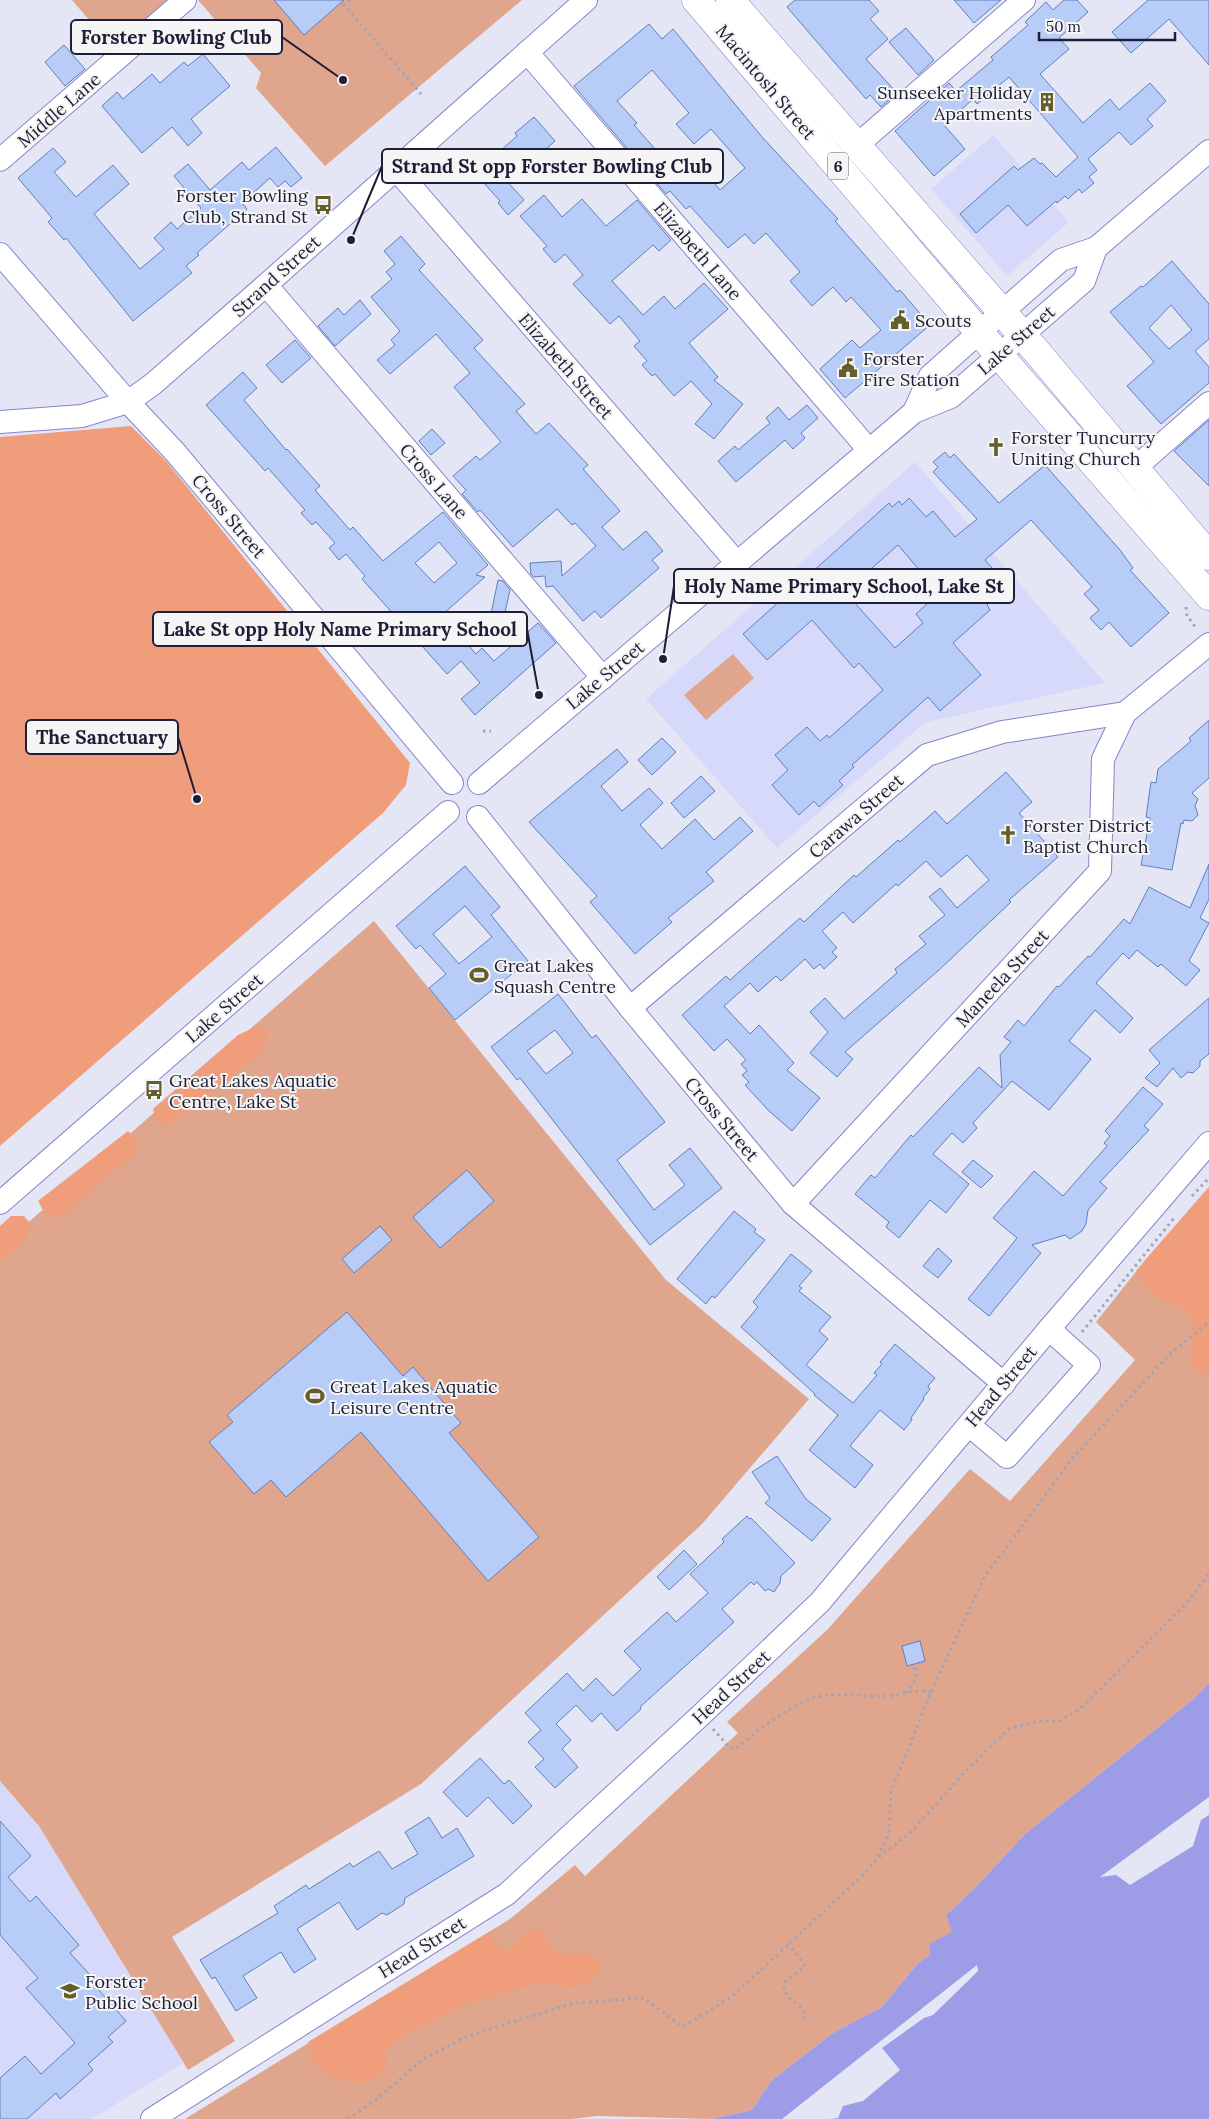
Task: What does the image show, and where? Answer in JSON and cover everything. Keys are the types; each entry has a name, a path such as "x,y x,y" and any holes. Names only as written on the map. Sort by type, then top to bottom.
{"main road":[{"name":"Macintosh Street","path":"696,0 979,332 1209,596"},
{"name":"Macintosh Street","path":"730,0 1022,335 1209,556"}],"street":[{"name":"Middle Lane","path":"0,160 185,0"},
{"name":"Strand Street","path":"0,422 82,416 128,402 153,384 586,0"},
{"path":"856,146 1024,0"},
{"name":"Elizabeth Lane","path":"527,52 869,450"},
{"name":"Lake Street","path":"914,412 930,376 979,332 1061,260 1096,248 1209,151"},
{"name":"Elizabeth Street","path":"395,168 737,563"},
{"name":"Lake Street","path":"479,783 914,412 951,397 1084,281 1096,248"},
{"name":"Cross Street","path":"0,254 128,402 175,452 452,783"},
{"name":"Cross Lane","path":"266,285 603,678"},
{"path":"1134,468 1209,403"},
{"path":"1125,714 1209,644"},
{"name":"Carawa Street","path":"630,1008 927,755 1002,732 1125,714"},
{"name":"Maneela Street","path":"793,1204 1100,871 1103,759 1125,714"},
{"path":"466,778 479,783 486,794 487,801 486,807 478,818 458,820 448,812 444,800 445,793 452,783 466,778"},
{"name":"Lake Street","path":"0,1203 448,812"},
{"name":"Cross Street","path":"478,818 630,1008 793,1204 1004,1384"},
{"name":"Head Street","path":"152,2119 507,1894 701,1715 820,1602 1049,1328 1209,1143"},
{"path":"969,1425 1007,1457 1089,1365 1049,1328"}],"path":[{"path":"350,0 344,5 421,94"},
{"path":"483,731 492,731"},
{"path":"1191,1198 1209,1178"},
{"path":"1069,1347 1179,1212"},
{"path":"877,1859 889,1834 891,1792 932,1692 985,1576 1072,1459 1171,1354 1209,1322"},
{"path":"348,2119 376,2100 422,2060 465,2037 573,2003 644,1998 683,2027 734,1995 862,1876 877,1859 910,1832 967,1770 1010,1728 1039,1721 1059,1721 1079,1710 1186,1604 1209,1574"},
{"path":"903,1695 914,1685 916,1679 915,1663"},
{"path":"701,1715 727,1745 735,1749 774,1718 828,1695 863,1697 903,1695 919,1689 932,1692"},
{"path":"788,1943 805,1966 784,1982 784,1991 789,2000 800,2004 805,2013 803,2019"}],"shaded area":[{"path":"72,0 172,0 115,50"},
{"path":"198,0 522,0 325,166 256,88 261,73"},
{"path":"993,135 1069,222 1007,276 931,189"},
{"path":"131,426 166,461 410,763 406,785 383,813 0,1146 0,437"},
{"path":"915,462 1105,683 926,722 777,848 646,699"},
{"path":"733,654 754,678 706,720 684,695"},
{"path":"374,921 666,1280 809,1399 702,1524 421,1784 172,1937 235,2041 188,2070 39,1826 0,1781 0,1247"},
{"path":"260,1025 269,1033 259,1056 166,1126 156,1121 153,1109 238,1035"},
{"path":"128,1131 138,1143 132,1158 106,1176 66,1214 56,1218 44,1212 38,1201"},
{"path":"1209,1187 1209,1683 1191,1701 1024,1835 974,1889 946,1915 953,1932 931,1943 930,1955 918,1963 882,2007 833,2033 772,2080 752,2110 712,2119 597,2116 572,2119 185,2119 510,1919 575,1865 585,1876 738,1733 727,1722 827,1630 970,1469 1010,1501 1135,1360 1096,1322 1146,1259"},
{"path":"1209,1187 1209,1371 1201,1374 1192,1368 1193,1320 1179,1306 1157,1298 1144,1286 1136,1271"},
{"path":"11,1216 24,1216 31,1224 27,1238 0,1262 0,1226"},
{"name":"Forster Public School","path":"0,1781 39,1826 183,2063 92,2119 0,2119"},
{"path":"537,1928 545,1932 545,1940 560,1955 581,1953 595,1959 599,1963 598,1972 589,1981 572,1988 542,1982 470,2003 407,2033 383,2053 388,2062 384,2072 362,2084 328,2076 314,2064 308,2042 489,1932 493,1942 507,1952 524,1933"}],"water":[{"path":"1209,1683 1209,1797 1100,1877 1116,1875 1130,1885 1193,1846 1201,1820 1209,1815 1209,2119 830,2119 838,2118 843,2106 863,2101 900,2070 882,2048 924,2018 933,2015 978,1971 977,1965 782,2119 712,2119 752,2110 772,2080 833,2033 882,2007 918,1963 930,1955 930,1943 952,1932 946,1915 974,1889 1024,1835 1191,1701"}],"building":[{"path":"274,0 344,0 304,35"},
{"path":"795,0 869,0 879,11 870,19 888,39 866,59 897,93 881,107 870,95 866,99 787,7"},
{"path":"954,0 1001,0 974,23"},
{"path":"1064,0 1077,0 1088,12 1059,38 1069,49 1040,74 1083,123 1110,99 1119,110 1150,83 1166,101 1147,119 1153,126 1131,145 1119,132 1088,159 1097,170 1089,177 1094,183 1082,193 1079,189 1068,199 1065,196 1057,203 1056,201 1027,226 1008,205 976,233 960,214 1014,166 1018,170 1034,158 1056,177 1078,157 1009,77 977,104 973,99 944,125 965,149 934,176 895,131 949,83 956,91 993,60 991,57 1028,25 1025,22 1046,2 1053,10"},
{"path":"1148,0 1209,0 1209,65 1169,19 1131,53 1112,32"},
{"path":"649,24 662,39 673,29 762,137 838,219 835,221 897,292 900,290 930,325 845,398 820,369 852,340 860,348 881,330 851,297 846,302 833,287 812,306 790,281 800,272 766,233 754,244 745,234 728,248 690,206 686,209 670,191 666,194 574,86","holes":["652,70 689,113 676,124 694,144 711,129 745,168 720,190 706,173 701,177 690,164 678,175 634,125 637,123 617,101"]},
{"path":"906,28 934,60 918,75 889,42"},
{"path":"64,45 85,69 65,86 45,62"},
{"path":"203,54 230,86 191,119 202,133 188,146 172,127 142,153 102,106 117,92 123,99 152,74 160,83 184,62 188,66"},
{"path":"534,117 555,141 536,158 532,153 504,178 524,200 508,215 498,203 500,201 475,173 517,136 515,133"},
{"path":"276,147 302,178 291,187 285,181 278,187 270,178 242,203 247,209 197,253 199,255 186,266 192,273 133,321 66,238 64,240 48,222 52,218 18,178 53,148 66,162 54,172 76,197 113,165 129,184 94,214 140,269 164,249 154,238 171,222 177,229 201,208 174,176 188,164 210,190 242,162 249,170"},
{"path":"544,195 562,217 582,199 606,226 637,200 671,240 659,251 653,245 612,281 643,315 664,296 675,309 704,283 728,309 689,343 718,377 714,380 743,404 714,439 695,424 712,404 691,381 674,396 655,374 652,376 642,365 647,361 634,346 640,341 619,316 610,324 573,284 583,275 565,254 555,263 543,249 547,246 520,216"},
{"path":"401,236 425,264 419,270 483,340 474,348 525,404 516,411 536,434 549,423 588,465 583,469 620,511 602,527 623,550 646,531 663,551 652,560 659,568 601,618 595,611 583,621 553,586 546,587 545,576 534,577 531,574 530,563 561,561 562,576 596,546 575,523 572,525 557,509 513,547 480,510 478,512 462,494 466,490 453,476 476,456 480,460 501,442 454,387 470,373 436,334 390,374 377,360 395,345 391,340 400,331 371,297 392,279 386,272 395,264 384,251"},
{"path":"1172,261 1209,304 1209,339 1195,351 1209,367 1209,383 1161,424 1127,386 1154,362 1110,312 1141,286 1143,287","holes":["1171,305 1192,330 1169,349 1149,328"]},
{"path":"360,300 371,314 335,346 318,326 338,308 344,315"},
{"path":"295,340 311,358 282,383 266,365"},
{"path":"243,372 257,388 244,400 286,450 320,486 315,490 350,530 353,527 383,561 443,512 488,565 476,575 485,577 442,615 476,654 482,648 494,661 538,623 556,643 475,715 461,699 480,683 461,661 447,674 362,579 365,576 346,554 339,560 329,548 335,543 316,522 312,525 301,513 305,510 268,468 265,471 206,405","holes":["439,542 457,563 434,583 415,563"]},
{"path":"807,405 818,418 801,433 805,438 793,449 785,440 736,482 718,461 735,446 738,450 770,423 766,418 778,407 789,420"},
{"path":"1209,420 1209,486 1174,451"},
{"path":"432,429 445,443 431,455 419,441"},
{"path":"945,452 950,458 954,454 999,503 1045,465 1120,550 1133,568 1130,570 1169,613 1131,647 1109,622 1101,630 1090,618 1099,610 1084,594 1092,587 1031,520 985,560 1008,586 987,605 990,610 953,643 981,675 940,711 928,697 852,765 854,767 839,781 843,785 819,807 814,801 799,815 772,785 788,770 775,755 807,727 820,741 827,735 829,738 883,690 859,663 854,668 812,620 767,660 743,634 889,503 892,507 899,501 902,505 909,498 926,517 933,511 955,537 977,519 933,472 938,467 933,462","holes":["898,545 939,593 916,614 923,623 895,648 845,592"]},
{"path":"498,580 503,581 510,590 504,617 491,614"},
{"path":"1209,720 1209,778 1192,793 1198,799 1195,806 1198,815 1192,821 1184,820 1183,824 1181,823 1172,870 1141,865 1150,818 1146,817 1151,782 1156,783 1158,769 1191,741 1189,738"},
{"path":"662,738 676,752 652,775 638,760"},
{"path":"617,749 628,762 601,786 622,811 649,788 663,803 640,825 662,849 695,819 714,840 740,817 753,831 706,872 714,881 668,918 672,922 635,954 590,902 597,896 529,822"},
{"path":"1006,772 1032,802 1019,813 1058,857 1009,900 1011,902 939,970 845,1052 853,1059 837,1077 810,1053 828,1032 810,1012 825,998 844,1019 897,973 895,969 926,944 919,936 945,915 929,897 940,888 957,908 989,880 967,855 941,877 926,861 898,886 896,884 853,923 843,912 822,931 837,948 832,952 837,957 824,969 820,964 814,969 805,959 781,981 776,976 758,992 750,983 724,1006 750,1034 759,1025 794,1063 787,1070 820,1098 792,1131 769,1111 745,1085 749,1082 742,1075 747,1071 741,1064 746,1060 727,1039 714,1051 682,1015 726,976 730,980 800,918 804,922 854,875 856,877 935,811 947,824"},
{"path":"701,776 715,791 684,818 671,803"},
{"path":"1209,864 1209,899 1200,918 1209,923 1189,961 1200,970 1186,986 1161,964 1158,967 1137,950 1129,959 1123,953 1096,983 1133,1018 1120,1033 1095,1010 1069,1041 1091,1059 1049,1110 1012,1081 973,1123 977,1128 963,1143 952,1133 933,1154 969,1184 946,1213 930,1200 899,1238 886,1227 889,1222 855,1194 871,1175 875,1178 911,1135 913,1137 979,1067 1002,1088 1000,1055 1011,1042 1004,1037 1018,1020 1024,1026 1057,986 1059,987 1088,956 1090,957 1124,919 1130,924 1149,887 1190,908"},
{"path":"465,866 500,907 491,915 528,961 455,1020 429,988 446,974 420,945 416,949 396,926","holes":["465,906 492,937 459,964 433,934"]},
{"path":"558,994 592,1038 596,1035 665,1122 617,1160 654,1210 685,1185 669,1165 690,1148 722,1188 650,1245 520,1078 517,1080 491,1047","holes":["555,1030 573,1053 546,1074 527,1051"]},
{"path":"1209,998 1209,1054 1200,1061 1200,1066 1193,1073 1188,1072 1181,1078 1173,1068 1157,1087 1145,1078 1160,1063 1149,1050"},
{"path":"1143,1087 1163,1104 1144,1126 1149,1130 1100,1182 1107,1188 1088,1210 1086,1224 1082,1231 1070,1239 1065,1235 1032,1245 1041,1253 989,1316 968,1299 1017,1238 993,1218 1034,1171 1063,1196 1107,1146 1104,1143 1110,1136 1105,1131"},
{"path":"973,1160 993,1176 981,1188 962,1172"},
{"path":"467,1170 494,1201 440,1248 413,1217"},
{"path":"734,1211 756,1229 754,1232 765,1240 715,1298 712,1296 706,1304 677,1279"},
{"path":"380,1226 392,1240 354,1273 342,1259"},
{"path":"938,1248 952,1261 938,1278 923,1266"},
{"path":"791,1254 812,1271 799,1286 802,1288 799,1291 831,1317 819,1331 828,1339 806,1365 853,1403 877,1375 874,1373 882,1364 880,1362 895,1344 935,1378 928,1386 930,1389 904,1430 880,1410 850,1446 873,1465 855,1488 809,1450 838,1415 741,1327 758,1307 753,1302"},
{"path":"347,1312 403,1376 413,1367 461,1423 449,1433 539,1537 488,1581 361,1432 286,1497 271,1480 254,1494 209,1442 233,1422 227,1415"},
{"path":"777,1456 806,1499 831,1519 812,1541 765,1503 770,1498 752,1472"},
{"path":"747,1516 795,1563 781,1576 780,1583 774,1592 768,1589 765,1591 757,1582 754,1585 751,1582 722,1609 734,1622 640,1707 641,1709 617,1731 601,1713 592,1722 576,1705 556,1724 571,1740 562,1749 578,1767 555,1788 535,1767 544,1759 528,1742 541,1730 525,1713 567,1673 583,1691 596,1678 613,1696 641,1669 624,1651 667,1612 676,1622 708,1593 690,1574 724,1542 722,1539"},
{"path":"684,1550 697,1564 669,1590 657,1577"},
{"path":"920,1641 925,1661 907,1666 902,1646"},
{"path":"480,1758 504,1784 509,1780 532,1806 513,1824 488,1797 467,1817 443,1792"},
{"path":"429,1817 442,1838 457,1828 474,1856 405,1898 404,1904 387,1915 382,1913 357,1930 339,1902 297,1929 316,1959 294,1973 281,1952 243,1976 257,1998 236,2011 215,1977 212,1979 200,1960 278,1913 274,1906 306,1885 309,1889 350,1863 353,1867 379,1851 392,1869 418,1854 405,1832"},
{"path":"0,1821 31,1856 8,1877 30,1902 36,1896 79,1945 70,1953 101,1987 98,1989 126,2021 108,2037 113,2042 88,2064 93,2070 60,2099 56,2093 27,2119 0,2119 0,2078 25,2056 41,2074 75,2043 26,1988 38,1978 0,1935"}],"place":[{"name":"Forster Bowling Club","path":"343,80"},
{"name":"Sunseeker Holiday Apartments","path":"1047,102"},
{"name":"Forster Bowling Club, Strand St","path":"323,205"},
{"name":"Strand St opp Forster Bowling Club","path":"351,240"},
{"name":"Scouts","path":"900,320"},
{"name":"Forster Fire Station","path":"848,368"},
{"name":"Forster Tuncurry Uniting Church","path":"996,447"},
{"name":"Holy Name Primary School, Lake St","path":"663,659"},
{"name":"Lake St opp Holy Name Primary School","path":"539,695"},
{"name":"The Sanctuary","path":"197,799"},
{"name":"Forster District Baptist Church","path":"1008,835"},
{"name":"Great Lakes Squash Centre","path":"479,975"},
{"name":"Great Lakes Aquatic Centre, Lake St","path":"154,1090"},
{"name":"Great Lakes Aquatic Leisure Centre","path":"315,1396"},
{"name":"Forster Public School","path":"70,1991"}]}
